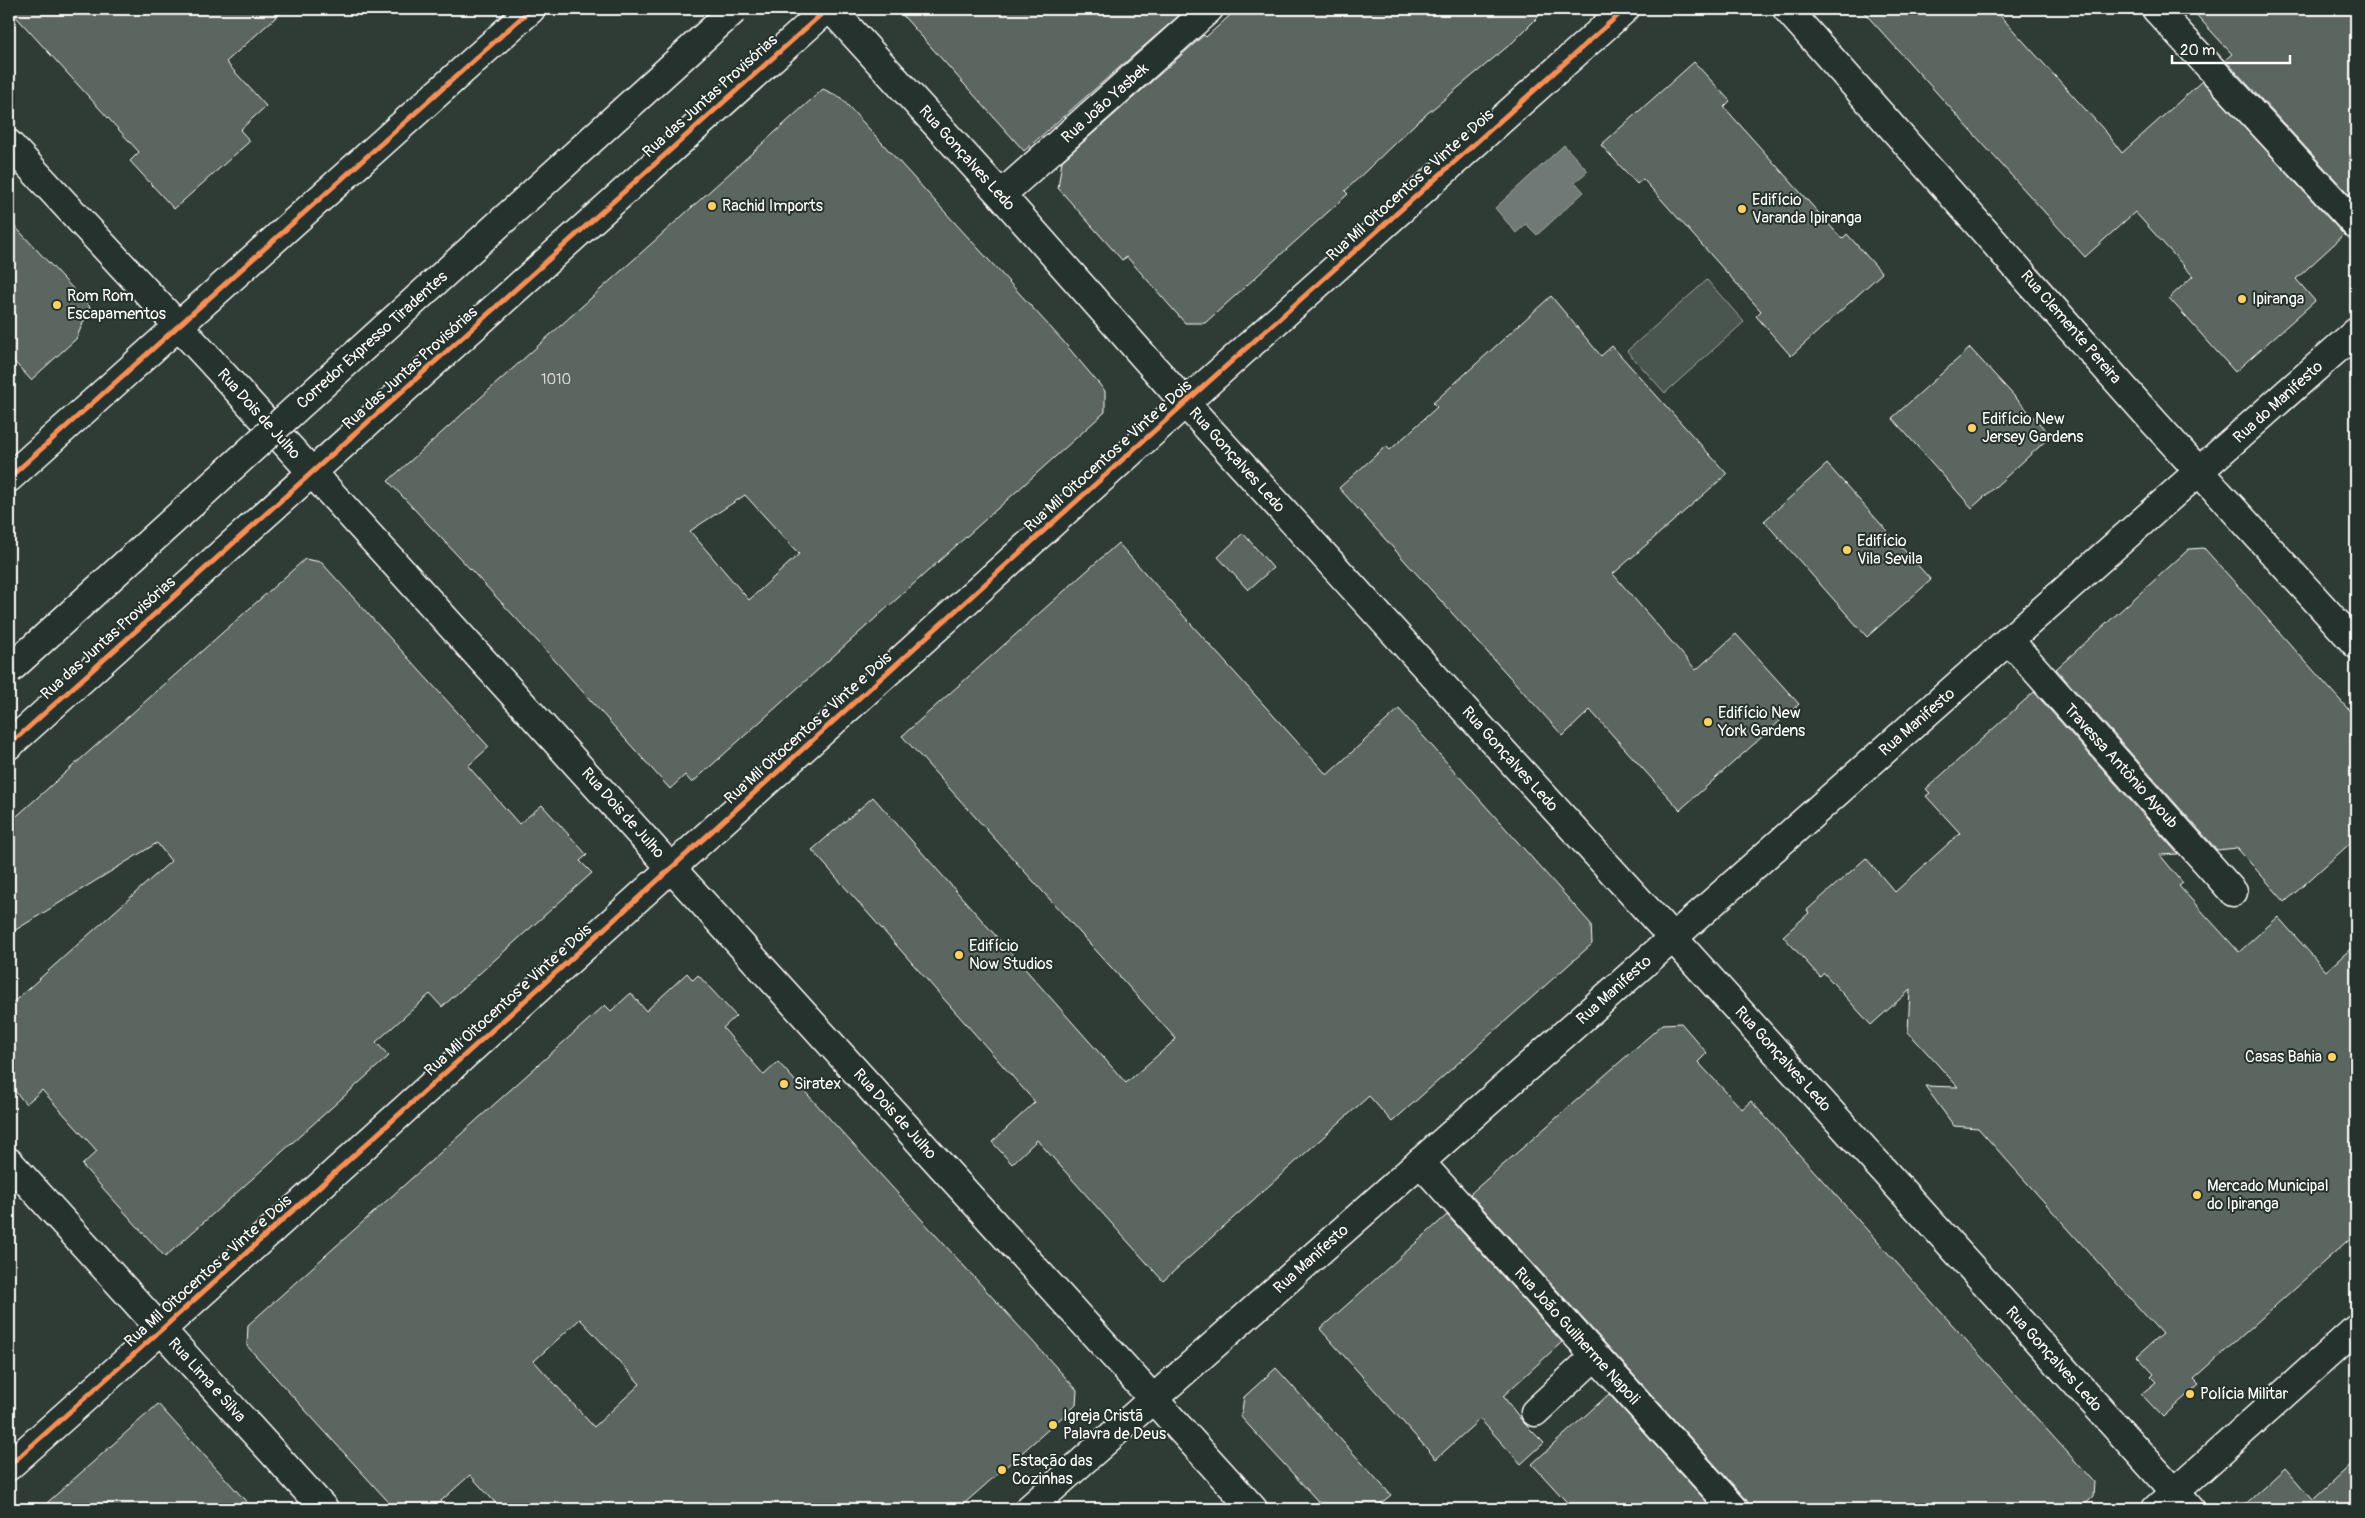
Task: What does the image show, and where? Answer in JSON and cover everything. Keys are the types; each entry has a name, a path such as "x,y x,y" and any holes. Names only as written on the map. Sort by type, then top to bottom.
{"main road":[{"path":"9,478 531,9"},
{"name":"Corredor Expresso Tiradentes","path":"9,670 735,9"},
{"name":"Rua das Juntas Provisórias","path":"9,745 827,9"},
{"name":"Rua Gonçalves Ledo","path":"831,9 1185,403 1673,938 2173,1504"},
{"name":"Rua João Yasbek","path":"1001,196 1209,9"},
{"name":"Rua Mil Oitocentos e Vinte e Dois","path":"9,1466 162,1330 1185,403 1625,9"},
{"name":"Rua Clemente Pereira","path":"1787,9 2199,472 2356,644"},
{"path":"2156,9 2356,225"},
{"name":"Rua Dois de Julho","path":"9,144 210,360 1253,1509"},
{"name":"Rua do Manifesto","path":"2199,472 2356,332"},
{"name":"Rua Manifesto","path":"1029,1509 2199,472"},
{"name":"Travessa Antônio Ayoub","path":"2009,640 2233,892"},
{"name":"Rua Lima e Silva","path":"9,1162 324,1509"},
{"name":"Rua João Guilherme Napoli","path":"1420,1162 1734,1509"},
{"path":"2173,1504 2356,1329"},
{"path":"1535,1412 1595,1356"}],"shaded area":[{"path":"1564,145 1588,171 1575,182 1584,192 1537,235 1526,224 1516,233 1495,208"},
{"path":"1707,280 1744,322 1665,393 1627,351"}],"building":[{"path":"9,9 285,9 226,62 266,106 240,130 250,141 174,209 130,161 139,152"},
{"path":"897,9 1180,9 1183,12 1024,151"},
{"path":"1237,9 1546,9 1513,42 1417,122 1345,191 1348,194 1205,323 1185,323 1127,257 1122,260 1058,188 1062,161 1204,35 1206,37"},
{"path":"1861,9 1994,9 2106,132 2122,153 2202,81 2344,235 2296,279 2315,301 2235,372 2169,298 2193,276 2135,212 2085,257"},
{"path":"2191,9 2356,9 2356,202 2225,60 2232,54"},
{"name":"Edifício Varanda Ipiranga","path":"1694,62 1730,101 1724,107 1842,239 1847,234 1882,273 1791,356 1756,316 1761,311 1643,179 1637,184 1601,145"},
{"path":"823,89 840,97 1062,340 1105,391 1105,412 692,783 685,775 670,789 540,644 388,481","holes":["745,495 799,554 749,600 690,531"]},
{"path":"9,220 90,307 76,339 31,380 9,356"},
{"path":"1551,296 1601,356 1612,346 1727,474 1613,574 1696,670 1736,634 1799,704 1680,810 1590,710 1563,736 1339,488 1386,446 1390,450 1437,407 1433,403"},
{"name":"Edifício New Jersey Gardens","path":"1970,348 2051,436 1972,508 1892,418"},
{"name":"Edifício Vila Sevila","path":"1827,464 1931,580 1867,637 1764,521"},
{"path":"1243,533 1273,568 1248,590 1218,557"},
{"path":"1118,543 1327,775 1399,709 1591,924 1592,944 1392,1122 1369,1096 1163,1281 1037,1140 1012,1164 992,1142 1035,1102 812,850 873,797 1126,1083 1176,1039 902,736"},
{"path":"2204,548 2356,718 2356,838 2285,902 2237,848 2217,850 2056,669 2189,549"},
{"path":"305,559 321,562 489,747 468,766 519,824 542,805 587,855 580,861 592,873 442,1007 430,994 376,1042 389,1056 165,1257 82,1165 97,1151 42,1090 26,1104 9,1084 9,1006 171,861 157,843 9,934 9,823"},
{"path":"2034,692 2178,854 2160,855 2183,883 2179,886 2239,952 2278,917 2326,971 2356,944 2356,1233 2194,1379 2199,1384 2163,1417 2141,1394 2156,1382 2151,1377 2154,1374 2137,1356 2162,1334 1978,1128 1954,1126 1925,1086 1958,1087 1908,1032 1910,990 1871,1025 1824,973 1820,977 1783,936 1809,913 1807,910 1866,858 1895,892 1960,833 1926,796 1930,793 1926,789"},
{"path":"687,973 693,980 698,975 736,1016 723,1028 764,1075 778,1062 1077,1390 1076,1405 958,1509 501,1509 470,1475 432,1509 395,1509 247,1346 248,1325 605,1005 611,1011 631,993 646,1011","holes":["580,1319 640,1384 594,1427 534,1361"]},
{"path":"1681,1023 1707,1053 1698,1062 1742,1109 1751,1101 2094,1482 2093,1497 2080,1509 1749,1509 1746,1499 1470,1194 1663,1024"},
{"path":"1447,1215 1562,1342 1503,1396 1523,1422 1544,1443 1521,1464 1480,1419 1436,1459 1320,1329"},
{"path":"1276,1368 1391,1495 1374,1509 1325,1509 1241,1417 1244,1397"},
{"path":"1609,1394 1713,1509 1573,1509 1532,1464"},
{"path":"158,1404 253,1509 40,1509 92,1463"},
{"path":"2356,1460 2356,1509 2240,1509 2285,1468 2313,1500"}],"cycle path":[{"path":"9,478 531,9"},
{"path":"9,745 827,9"},
{"path":"9,1466 1185,403 1625,9"}],"place":[{"name":"Rachid Imports","path":"712,206"},
{"name":"Edifício Varanda Ipiranga","path":"1742,209"},
{"name":"Ipiranga","path":"2242,299"},
{"name":"Rom Rom Escapamentos","path":"57,305"},
{"name":"Edifício New Jersey Gardens","path":"1972,428"},
{"name":"Edifício Vila Sevila","path":"1847,550"},
{"name":"Edifício New York Gardens","path":"1708,722"},
{"name":"Edifício Now Studios","path":"959,955"},
{"name":"Casas Bahia","path":"2332,1057"},
{"name":"Siratex","path":"784,1084"},
{"name":"Mercado Municipal do Ipiranga","path":"2197,1195"},
{"name":"Polícia Militar","path":"2190,1394"},
{"name":"Igreja Cristã Palavra de Deus","path":"1053,1425"},
{"name":"Estação das Cozinhas","path":"1002,1470"}]}
